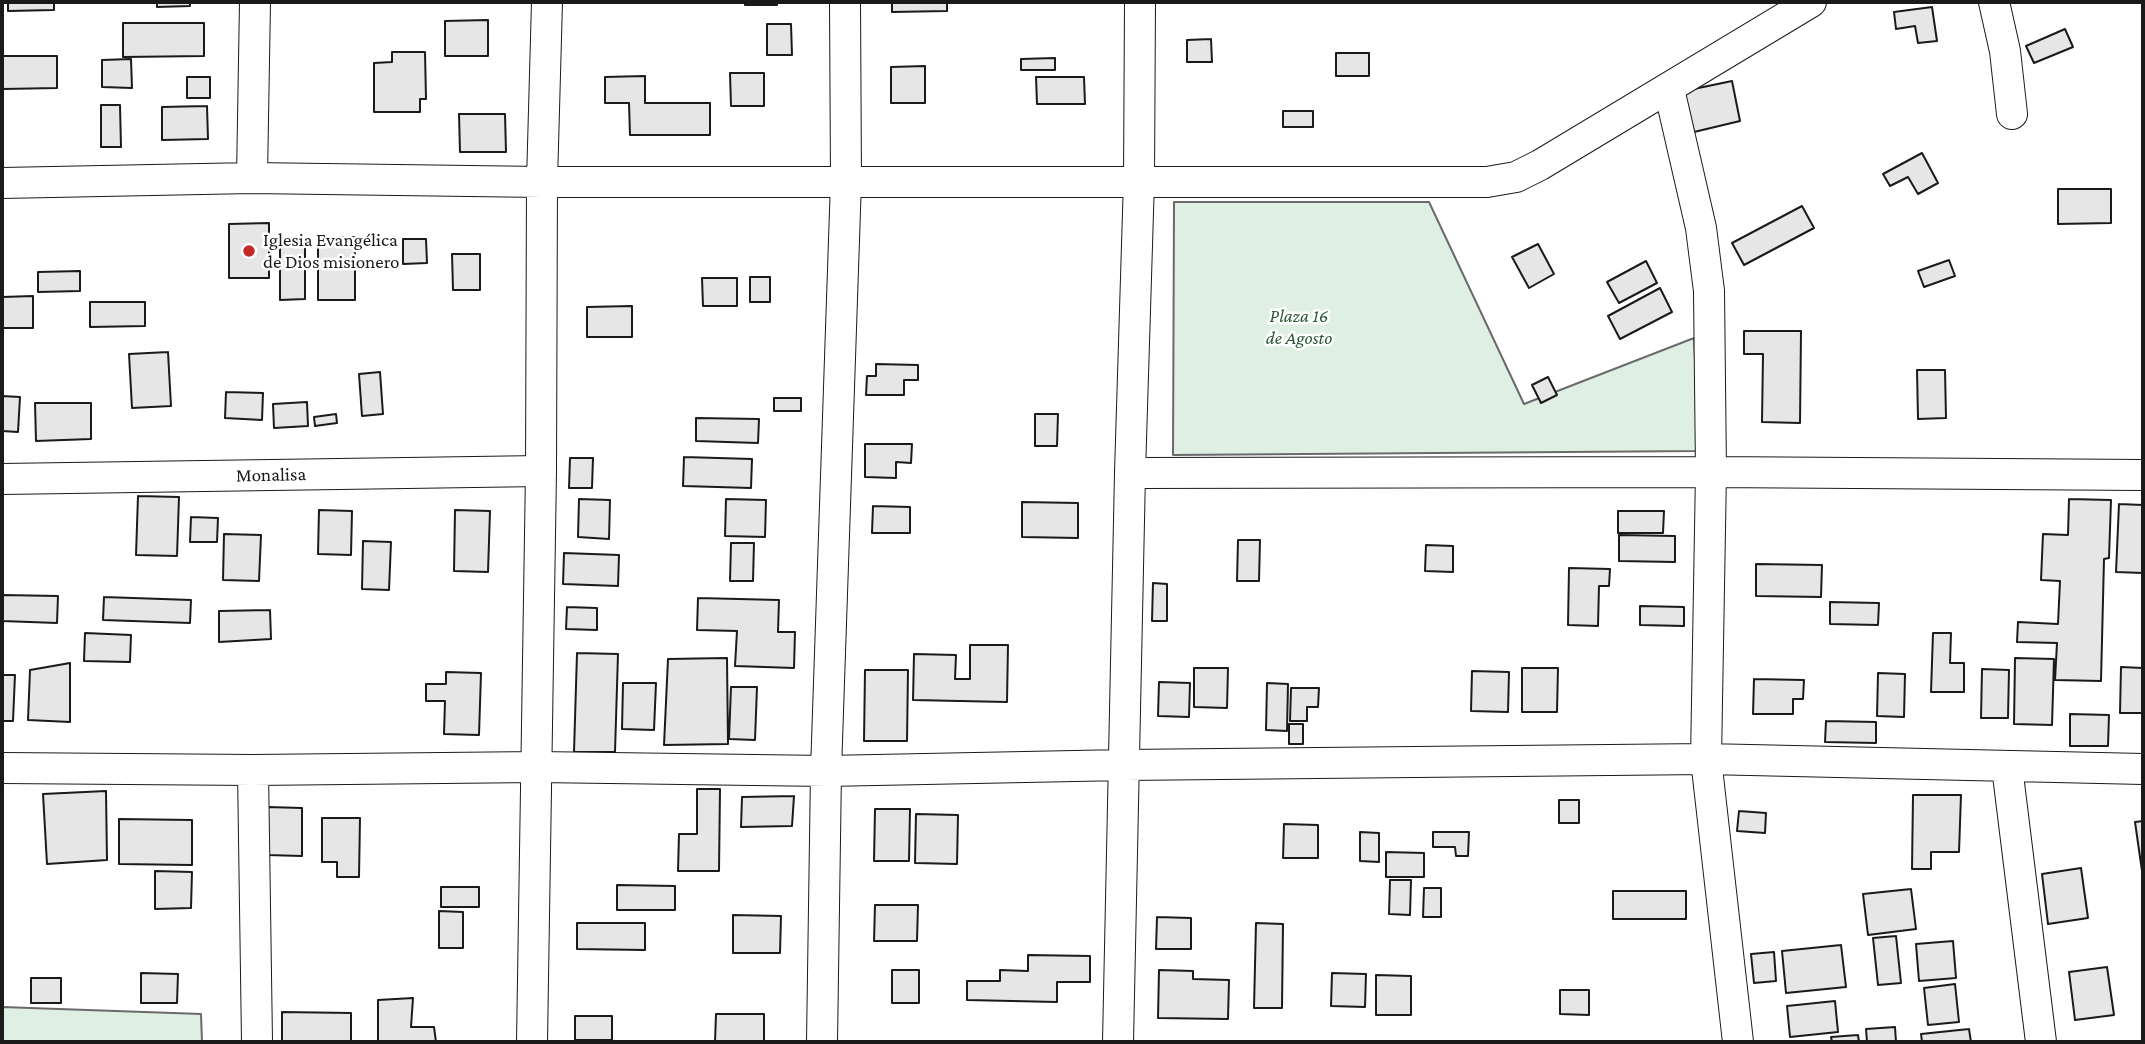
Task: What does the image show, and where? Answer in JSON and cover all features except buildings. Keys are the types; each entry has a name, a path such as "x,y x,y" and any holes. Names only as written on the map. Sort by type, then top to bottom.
{"street":[{"path":"252,178 255,2"},
{"path":"532,1042 541,471 542,182 547,2"},
{"path":"822,1042 826,771 846,181 845,2"},
{"path":"1118,1042 1139,180 1140,2"},
{"path":"2,183 252,178 542,182 1487,182 1516,177 1670,89 1811,2"},
{"path":"1994,2 2005,51 2012,114"},
{"path":"1670,89 1700,228 1709,290 1711,472 1706,759 1738,1042"},
{"name":"Monalisa","path":"2,478 541,471"},
{"path":"1130,473 1711,472 2143,475"},
{"path":"2,768 253,770 537,767 826,771 1706,759 2143,769"},
{"path":"2007,767 2041,1042"},
{"path":"253,770 257,1042"}],"green space":[{"name":"Plaza 16 de Agosto","path":"1174,202 1429,202 1524,404 1694,338 1699,451 1173,455"},
{"path":"2,1007 201,1014 202,1042 2,1042"}],"place":[{"name":"Iglesia Evangélica de Dios misionero","path":"249,251"}]}
